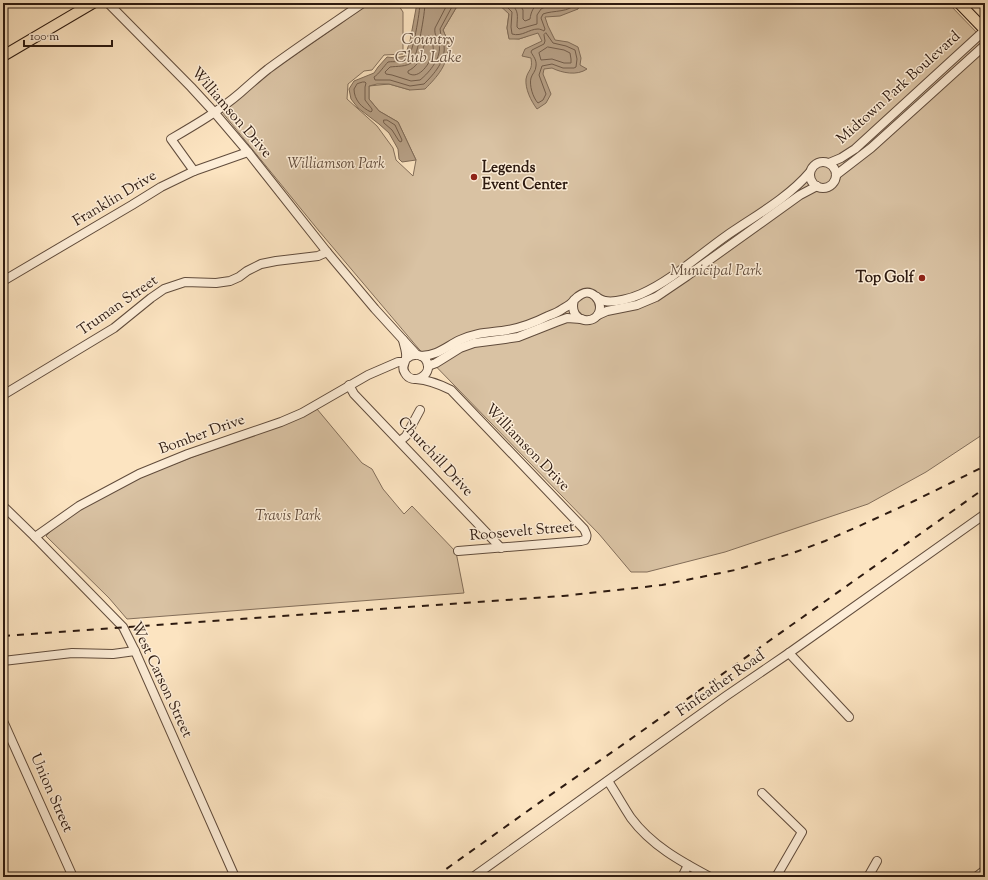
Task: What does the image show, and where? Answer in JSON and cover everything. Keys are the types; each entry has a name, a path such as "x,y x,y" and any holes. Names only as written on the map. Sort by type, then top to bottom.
{"main road":[{"path":"959,3 985,30"},
{"path":"3,56 90,4"}],"street":[{"name":"Williamson Drive","path":"108,3 214,112 248,152 327,252 402,339 419,355"},
{"path":"194,171 171,139 240,94 262,73 363,3"},
{"name":"Midtown Park Boulevard","path":"828,163 855,150 985,30"},
{"name":"Midtown Park Boulevard","path":"836,175 871,148 985,45"},
{"name":"Franklin Drive","path":"3,282 161,187 194,171 248,152"},
{"path":"405,374 403,366 405,360 409,356 428,356 436,354 458,341 478,333 515,329 546,318 563,309 580,294 589,293 604,301 613,301 639,295 661,284 788,194 803,181 816,164 823,162 828,163 834,168 836,175 830,186 821,188 814,184 811,180 810,172"},
{"path":"383,369 393,370 405,374 416,380 423,377 428,368 460,348 474,343 518,336 567,318 590,320 598,314 606,311 637,304 656,297 800,194 817,186"},
{"name":"Truman Street","path":"3,395 114,328 164,289 185,282 216,283 230,281 240,277 247,271 261,264 318,256 327,252"},
{"path":"597,298 600,306 598,314"},
{"path":"574,300 574,313 581,319"},
{"name":"Williamson Drive","path":"402,339 406,352 405,360"},
{"path":"419,355 425,358 428,368"},
{"name":"Bomber Drive","path":"35,537 79,506 139,474 188,454 281,422 302,413 368,375 405,360"},
{"name":"Williamson Drive","path":"428,368 439,384"},
{"name":"Williamson Drive","path":"416,380 431,381 451,390 584,528 587,533 586,538"},
{"name":"Churchill Drive","path":"349,386 354,394 501,548"},
{"path":"400,441 406,436 420,410"},
{"name":"West Carson Street","path":"3,506 123,628 135,651 235,877"},
{"name":"Finfeather Road","path":"473,877 726,696 789,654 985,514"},
{"name":"Roosevelt Street","path":"458,551 581,541 585,540 586,538"},
{"path":"3,661 72,653 113,654 135,651"},
{"path":"789,654 849,717"},
{"name":"Union Street","path":"3,721 73,877"},
{"path":"608,781 630,817 641,830 668,854 710,877"},
{"path":"762,793 802,832 776,877"},
{"path":"868,877 877,861"},
{"path":"682,877 688,866"},
{"path":"976,877 985,870"}],"green space":[{"name":"Municipal Park","path":"370,3 397,3 403,12 403,54 384,55 372,70 364,71 348,84 347,99 377,126 393,148 396,160 413,176 416,160 398,122 379,111 369,99 369,86 389,84 410,90 449,44 443,30 459,3 497,3 509,13 507,28 509,38 519,39 528,36 545,16 578,9 580,3 948,3 985,41 985,433 926,472 868,504 725,552 647,572 631,572 599,534 418,348 319,231 222,112 263,77"},
{"name":"Travis Park","path":"317,409 362,463 372,469 383,489 404,514 412,506 456,552 464,593 127,619 109,598 46,536 54,528 81,508 141,477"}],"water":[{"name":"Country Club Lake","path":"417,3 459,3 443,30 448,45 447,58 438,75 425,89 410,90 389,84 369,86 369,99 379,111 398,122 416,160 402,162 399,159 398,149 389,133 358,108 351,99 349,89 354,81 374,73 387,57 396,58 405,56 410,41"},
{"name":"Country Club Lake","path":"497,3 580,3 578,9 560,16 545,17 555,40 568,42 578,47 581,58 580,65 587,69 574,73 552,68 544,69 543,74 551,94 546,103 537,109 526,87 526,79 531,68 531,58 522,56 525,49 542,41 538,33 519,39 509,39 507,28 509,14"}],"railway":[{"path":"3,636 563,596 662,585 735,570 793,553 857,527 985,466"},
{"path":"435,877 985,488"}],"place":[{"name":"Legends Event Center","path":"474,177"},
{"name":"Top Golf","path":"922,278"}],"park label":[{"name":"Williamson Park","path":"336,164"}]}
